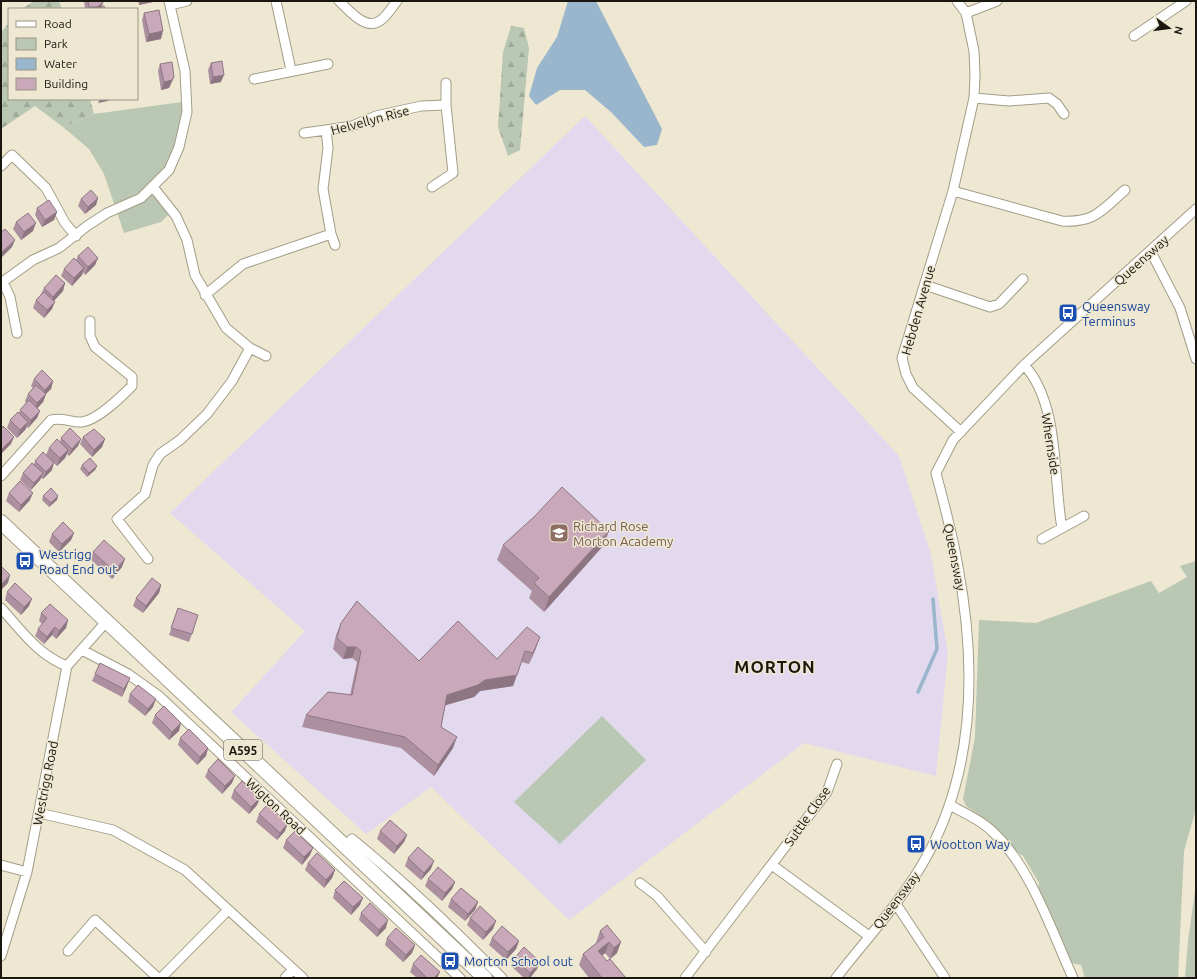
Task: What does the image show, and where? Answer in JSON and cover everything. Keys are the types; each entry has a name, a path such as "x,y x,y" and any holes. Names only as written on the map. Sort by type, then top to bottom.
{"main road":[{"name":"Wigton Road","path":"1,522 485,978"}],"street":[{"path":"17,333 10,297 2,283 33,260 59,248 87,226 107,213 125,207 141,198 169,170 179,147 187,112 185,72 170,3 187,1"},
{"path":"276,1 291,70"},
{"path":"339,1 361,21 371,24 381,21 397,1"},
{"name":"Hebden Avenue","path":"957,1 966,13 974,51 976,75 974,98 953,191 902,358 906,374 913,388 962,432"},
{"path":"966,13 997,1"},
{"path":"1134,36 1186,1"},
{"path":"254,79 291,70 328,64"},
{"path":"432,187 453,172 446,105 446,84"},
{"path":"974,98 1009,100 1049,98 1057,104 1064,114"},
{"name":"Helvellyn Rise","path":"336,245 331,234 323,189 328,148 326,130 352,126 376,116 421,106 446,105"},
{"path":"304,133 326,130"},
{"path":"1,166 12,155 46,188 65,223 76,236"},
{"path":"153,187 176,216 187,240 195,275 205,295 226,328 250,348 266,356"},
{"path":"953,191 1062,221 1077,222 1094,217 1125,190"},
{"name":"Queensway","path":"836,978 896,904 928,854 950,805 961,762 968,713 968,648 958,566 936,473 953,440 1024,365 1151,252 1196,209"},
{"path":"205,295 243,264 331,234"},
{"path":"1151,252 1180,308 1196,359"},
{"path":"925,285 990,307 999,304 1023,279"},
{"path":"1,476 51,420 61,418 81,422 92,419 121,397 132,386 132,377 95,347 90,336 90,321"},
{"path":"148,559 118,519 145,494 153,465 160,454 180,440 208,414 232,381 250,348"},
{"name":"Whernside","path":"1024,365 1033,374 1045,404 1056,460 1057,495 1062,528"},
{"path":"1042,539 1084,516"},
{"path":"1,608 36,647 53,660 67,666 106,622"},
{"name":"Wigton Road","path":"82,650 128,674 159,696 460,978"},
{"name":"Westrigg Road","path":"1,956 27,872 67,666"},
{"name":"Suttle Close","path":"685,978 827,792 837,764"},
{"path":"950,805 982,822 997,835 1008,849 1031,885 1073,978"},
{"path":"39,813 113,830 185,870 303,978"},
{"path":"346,847 352,839 360,845 406,884 502,978"},
{"path":"1,865 27,872"},
{"path":"772,865 869,936"},
{"path":"640,883 657,896 706,952"},
{"path":"896,904 945,978"},
{"path":"161,978 228,910"},
{"path":"68,951 95,920 158,978"},
{"path":"285,978 293,969"}],"shaded area":[{"name":"Richard Rose Morton Academy","path":"585,116 899,456 931,554 948,654 936,776 804,743 569,920 431,787 366,834 231,712 305,631 170,513"}],"green space":[{"path":"34,1 59,1 62,8 24,8"},
{"path":"8,24 8,100 90,100 94,114 63,127 35,106 1,129 1,32"},
{"path":"511,26 524,28 529,48 520,150 508,156 498,127 503,52"},
{"path":"182,102 182,127 175,153 167,171 151,187 171,212 161,222 124,233 104,174 89,149 63,127 94,114"},
{"path":"1196,561 1196,809 1184,851 1178,978 1085,978 1081,965 1070,963 1038,889 1039,883 1023,856 1015,851 1006,838 990,822 966,806 963,799 975,737 979,620 1036,623 1151,581 1159,593 1187,577 1180,566"},
{"path":"602,716 646,760 560,844 514,802"},
{"path":"1196,884 1196,978 1185,978 1188,941"}],"water":[{"path":"568,1 596,1 662,129 657,145 644,147 611,112 585,90 560,90 536,105 529,96 537,68 557,37"}],"building":[{"path":"88,1 102,1 103,3 97,7 89,7"},
{"path":"159,10 163,31 149,34 144,13"},
{"path":"222,61 224,75 213,77 211,63"},
{"path":"172,62 174,77 172,80 164,82 160,64"},
{"path":"91,190 98,198 88,207 81,199"},
{"path":"49,200 57,212 45,220 37,208"},
{"path":"28,213 36,223 24,232 16,222"},
{"path":"5,229 15,240 1,253 1,232"},
{"path":"88,247 98,258 88,267 78,256"},
{"path":"74,258 84,268 74,278 64,269"},
{"path":"56,275 65,283 53,297 44,288"},
{"path":"44,292 55,302 47,310 36,300"},
{"path":"42,370 53,381 45,390 34,379"},
{"path":"36,385 46,394 37,403 28,394"},
{"path":"29,400 40,411 31,420 20,410"},
{"path":"18,412 28,422 20,430 10,420"},
{"path":"3,426 14,437 1,450 1,429"},
{"path":"70,428 81,439 72,449 61,438"},
{"path":"94,429 105,439 94,450 83,437"},
{"path":"57,439 68,450 60,458 49,448"},
{"path":"43,452 54,463 46,472 35,461"},
{"path":"90,458 97,466 89,473 82,465"},
{"path":"32,463 43,473 34,483 23,473"},
{"path":"20,481 33,493 21,505 9,493"},
{"path":"562,487 609,531 549,597 534,583 539,578 503,545 535,516"},
{"path":"51,488 58,496 51,503 43,496"},
{"path":"63,522 74,533 62,544 52,534"},
{"path":"104,540 125,559 114,571 93,552"},
{"path":"1,566 10,575 1,585"},
{"path":"152,578 161,585 146,606 136,598"},
{"path":"15,583 32,599 24,607 7,592"},
{"path":"357,601 419,661 458,621 497,659 527,627 540,637 533,653 525,651 517,675 485,680 478,685 447,695 441,727 457,737 438,765 405,737 306,715 328,692 352,695 361,651 356,647 347,647 337,638 341,623"},
{"path":"50,604 68,620 59,631 55,627 47,637 38,629 47,618 41,613"},
{"path":"178,608 198,615 192,634 171,628"},
{"path":"100,663 130,678 124,689 95,674"},
{"path":"138,685 156,699 148,709 130,694"},
{"path":"164,706 181,723 172,732 155,715"},
{"path":"189,729 208,748 200,757 180,738"},
{"path":"218,759 235,776 225,786 208,770"},
{"path":"242,781 260,798 251,807 234,790"},
{"path":"267,805 288,823 280,833 259,814"},
{"path":"390,820 407,835 397,846 380,831"},
{"path":"295,831 313,848 304,857 286,840"},
{"path":"418,847 434,861 424,873 408,858"},
{"path":"317,853 335,870 326,880 308,863"},
{"path":"438,867 455,882 445,893 428,879"},
{"path":"344,881 363,898 353,907 335,890"},
{"path":"461,888 478,902 468,914 451,899"},
{"path":"370,903 388,920 379,930 361,913"},
{"path":"480,906 496,921 486,932 470,918"},
{"path":"607,925 621,942 614,948 609,942 598,951 607,961 610,959 626,978 602,978 583,954 604,937 600,931"},
{"path":"502,926 519,941 508,952 492,938"},
{"path":"396,928 415,945 406,955 387,938"},
{"path":"524,947 540,962 530,973 514,959"},
{"path":"421,955 440,972 434,978 427,978 413,964"}],"waterway":[{"path":"918,692 937,649 933,599"}],"place":[{"name":"Queensway Terminus","path":"1068,313"},
{"name":"Richard Rose Morton Academy","path":"559,533"},
{"name":"Westrigg Road End out","path":"25,561"},
{"name":"Wootton Way","path":"916,844"},
{"name":"Morton School out","path":"450,961"}],"district":[{"name":"MORTON","path":"775,666"}]}
